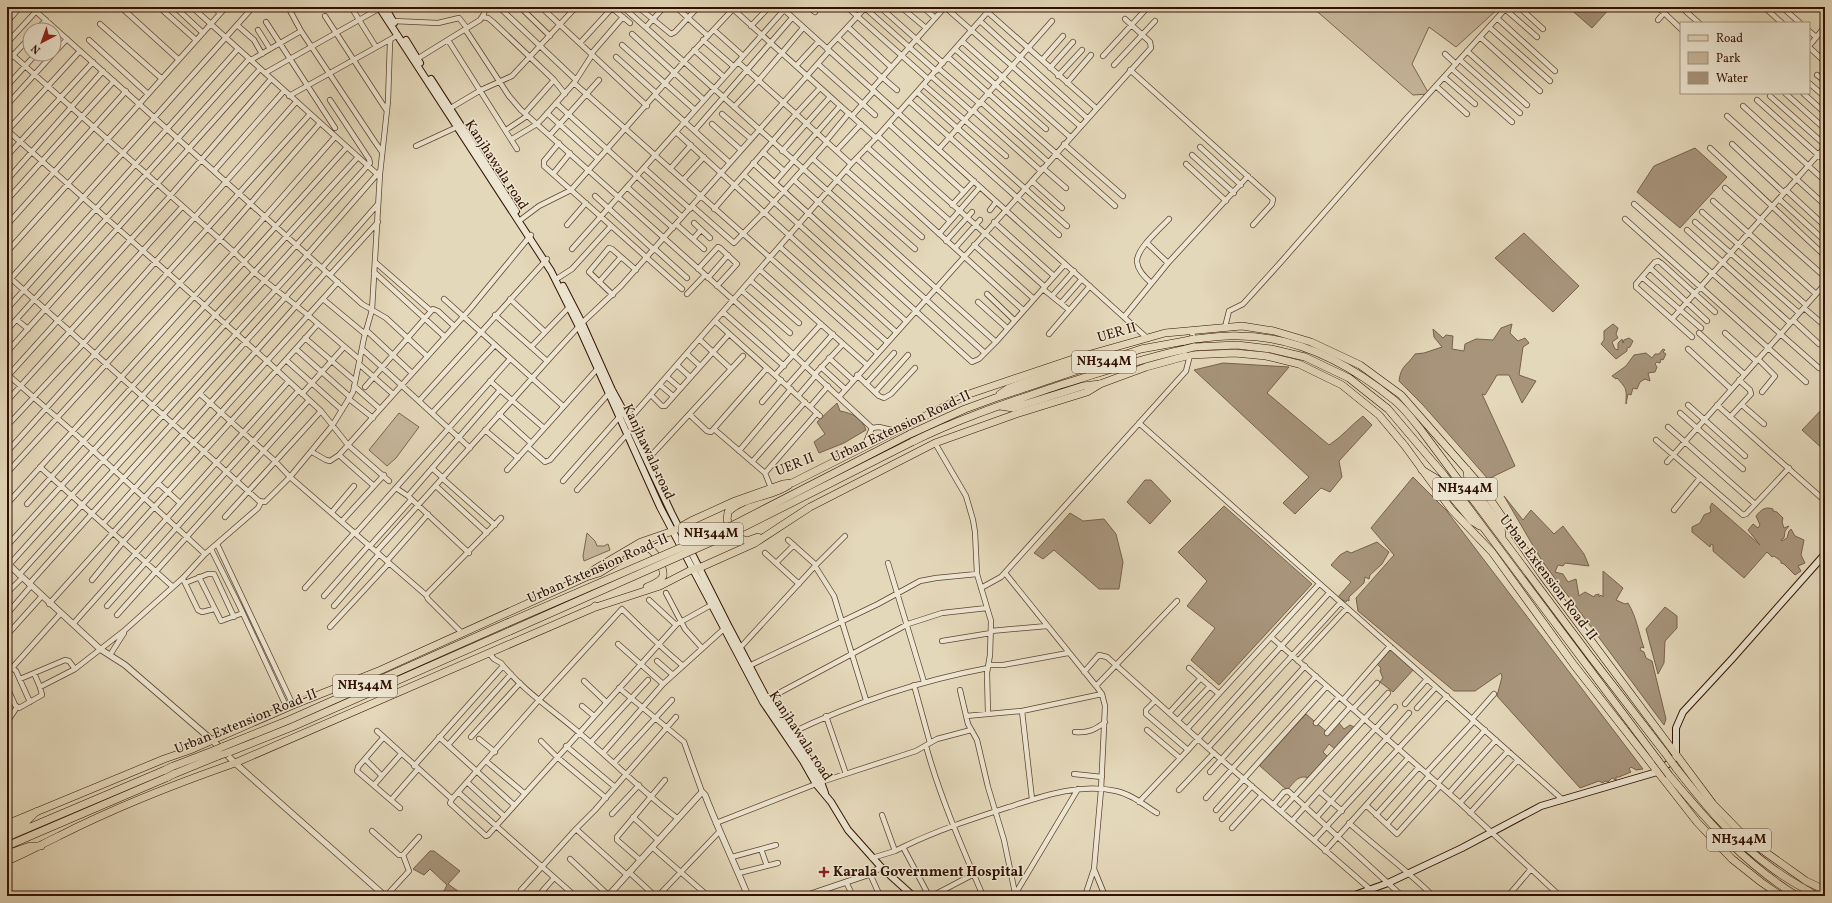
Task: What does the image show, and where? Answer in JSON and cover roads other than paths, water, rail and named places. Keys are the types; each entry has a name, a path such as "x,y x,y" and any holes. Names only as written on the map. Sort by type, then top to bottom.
{"main road":[{"name":"Kanjhawala road","path":"381,7 390,10 393,21 417,58 457,127 520,220"},
{"name":"Kanjhawala road","path":"381,7 558,278 610,392 619,417 647,460 676,530"},
{"name":"Kanjhawala road","path":"546,260 571,305"},
{"name":"UER II","path":"586,577 596,569 641,542 676,530 691,521 735,501 783,484 792,483 969,394 1085,356 1165,333 1242,326 1274,331 1311,342 1360,365 1401,395 1481,486 1542,575 1713,804 1747,840 1806,881 1825,890"},
{"name":"Urban Extension Road-II","path":"7,846 171,776 218,751 733,524 910,434 965,409 1141,349 1190,340 1240,336 1272,339 1309,349 1354,371 1396,401 1421,430 1502,539 1708,809 1744,845 1772,868 1817,896"},
{"name":"Urban Extension Road-II","path":"7,837 168,768 218,751 227,753 292,727 736,531 939,429 998,406 1145,358 1190,350 1237,345 1271,349 1305,357 1349,378 1388,409 1444,475 1669,775 1702,815 1738,852 1766,875 1797,896"},
{"path":"792,483 772,494 740,504 728,512 727,520 738,538 747,541 753,540 796,512 934,443 1016,414 1087,392 1100,384 1190,350 1266,356 1299,364 1342,385 1379,415 1405,446 1451,509 1492,552 1574,665 1697,822 1732,859 1781,896"},
{"path":"995,398 1009,388 1073,365 1085,356"},
{"path":"998,406 1013,408 1084,386 1100,384"},
{"name":"Kanjhawala road","path":"610,392 624,412 628,421 629,432 676,530 765,700 848,830 872,858 913,896"},
{"path":"1422,470 1437,479 1472,521 1484,528"},
{"path":"1467,470 1468,481 1501,526 1502,539"},
{"path":"7,861 175,784 235,763 593,608 660,586 696,568 756,544 810,506"},
{"path":"7,824 164,759 213,741 290,707 381,670 586,577 599,573 638,548 645,548 656,553 663,569 663,576 660,580 650,586 599,601 593,608"},
{"path":"1352,896 1372,890 1409,873 1541,806 1657,772 1672,761 1676,754 1676,728 1683,712 1825,554"},
{"path":"164,759 175,784"},
{"path":"7,830 25,823 36,812"},
{"path":"7,854 30,846 41,846"}],"street":[{"path":"7,22 20,7"},
{"path":"31,7 38,9 46,20"},
{"path":"159,7 196,40"},
{"path":"175,7 203,33"},
{"path":"192,7 335,137 368,166 378,172"},
{"path":"213,7 220,13"},
{"path":"7,252 226,7"},
{"path":"253,7 123,154 8,279 58,320 261,502"},
{"path":"288,7 330,75 382,152"},
{"path":"351,7 376,47"},
{"path":"265,73 381,7"},
{"path":"417,58 466,29 482,17 485,9 495,7"},
{"path":"499,7 586,94 877,353"},
{"path":"520,7 550,36"},
{"path":"541,7 647,106"},
{"path":"448,110 499,80 512,76 576,7"},
{"path":"623,7 996,342"},
{"path":"646,28 664,7"},
{"path":"676,7 708,36"},
{"path":"641,8 653,20 671,34 698,7"},
{"path":"751,26 769,7"},
{"path":"809,7 815,12"},
{"path":"847,7 901,56 973,111 1066,188"},
{"path":"334,606 418,506 499,414 580,325 613,295 647,258 818,64 865,7 909,47 981,103 1048,162"},
{"path":"880,7 943,63"},
{"path":"901,7 926,28"},
{"path":"923,7 935,18"},
{"path":"644,168 733,243 735,243 804,170 850,115 863,104 882,77 945,7 1080,126"},
{"path":"982,7 1030,48 1058,76 1096,108"},
{"path":"628,421 800,225 851,164 899,113 992,7"},
{"path":"1103,56 1148,7"},
{"path":"1519,7 1544,29"},
{"path":"1658,7 1680,28"},
{"path":"1658,20 1669,7"},
{"path":"1681,7 1698,22"},
{"path":"1764,7 1781,22"},
{"path":"1782,7 1799,22"},
{"path":"1820,7 1825,11"},
{"path":"580,43 612,8 630,23"},
{"path":"520,220 539,206 571,190 647,106 694,50 734,8 751,26 1069,310"},
{"path":"572,249 686,122 733,66 762,35 783,8 818,42 899,113 1147,338"},
{"path":"1225,327 1229,311 1243,304 1506,8 1536,37"},
{"path":"7,42 38,9"},
{"path":"124,10 178,59"},
{"path":"325,16 386,111"},
{"path":"482,17 490,19 554,80 564,94"},
{"path":"512,140 537,124 575,82 592,54 623,17"},
{"path":"393,21 438,23 459,18 514,102 526,115 806,365 872,428 896,431"},
{"path":"695,130 792,18"},
{"path":"1497,18 1556,71"},
{"path":"839,397 963,256 1018,197 1152,46 1150,42 1125,20"},
{"path":"1114,65 1155,20"},
{"path":"980,21 1087,118"},
{"path":"939,149 981,103 1003,76 1030,48 1052,21"},
{"path":"266,22 289,60 335,128"},
{"path":"100,24 162,78"},
{"path":"237,25 251,37 262,54"},
{"path":"848,27 891,67"},
{"path":"1489,27 1550,81"},
{"path":"734,107 803,28"},
{"path":"1810,46 1825,28"},
{"path":"258,30 270,49"},
{"path":"714,30 743,56"},
{"path":"7,330 250,60 302,31"},
{"path":"1810,32 1816,37"},
{"path":"632,34 704,100"},
{"path":"62,35 67,38 362,304 386,318 428,356"},
{"path":"289,96 330,75 398,35"},
{"path":"1042,60 1063,36"},
{"path":"1480,37 1540,91"},
{"path":"62,43 67,38"},
{"path":"838,38 897,90"},
{"path":"40,687 75,669 125,630 183,578 205,554 258,508 261,502 265,502 312,452 332,426 350,398 355,384 372,310 378,222 378,172 382,152 391,39"},
{"path":"89,40 148,94"},
{"path":"448,40 517,149"},
{"path":"703,40 733,66"},
{"path":"962,41 1070,137"},
{"path":"796,66 818,42"},
{"path":"1050,68 1072,42"},
{"path":"622,45 695,110"},
{"path":"7,62 22,46"},
{"path":"1810,48 1825,62"},
{"path":"7,309 238,49"},
{"path":"955,49 1046,129"},
{"path":"7,50 234,252 255,273 297,306 344,347 393,394"},
{"path":"694,50 724,77"},
{"path":"1058,76 1082,50"},
{"path":"80,51 7,131 224,325 267,361 276,371 321,411 348,445 384,475 389,481"},
{"path":"1467,51 1527,105"},
{"path":"1445,54 1456,64"},
{"path":"1067,83 1091,55"},
{"path":"616,57 730,163"},
{"path":"948,57 1115,206"},
{"path":"1460,60 1520,113"},
{"path":"7,86 29,62"},
{"path":"7,105 45,62"},
{"path":"7,156 93,62"},
{"path":"738,62 851,164"},
{"path":"818,64 875,115"},
{"path":"1452,68 1512,122"},
{"path":"7,352 260,69"},
{"path":"1130,70 1271,196 1273,201 1271,206 1253,224"},
{"path":"7,180 103,71"},
{"path":"1817,75 1825,81"},
{"path":"1444,77 1475,104"},
{"path":"205,554 188,536 82,442 47,408 7,375 170,196 271,79"},
{"path":"506,130 526,115 554,80"},
{"path":"550,135 599,80"},
{"path":"7,200 114,81"},
{"path":"1810,84 1825,97"},
{"path":"924,85 1006,156"},
{"path":"1436,86 1468,114"},
{"path":"714,208 820,88"},
{"path":"7,225 126,91"},
{"path":"214,171 284,91"},
{"path":"917,92 1067,226"},
{"path":"1786,94 1825,129"},
{"path":"1803,94 1825,113"},
{"path":"1672,319 1825,146 1770,96"},
{"path":"782,151 830,97"},
{"path":"330,100 369,159 370,163 368,166 263,280 104,461 8,566 100,649 125,665 213,741 235,763 386,896 409,871 403,855"},
{"path":"1757,100 1825,161"},
{"path":"909,101 1059,235"},
{"path":"7,426 84,343 296,102"},
{"path":"556,103 682,218"},
{"path":"775,182 840,106"},
{"path":"1743,106 1825,181"},
{"path":"547,113 598,159"},
{"path":"7,452 208,230 310,114"},
{"path":"722,114 751,139"},
{"path":"1727,116 1825,205"},
{"path":"7,473 219,240 320,123"},
{"path":"712,124 741,150"},
{"path":"837,150 861,124"},
{"path":"889,124 964,192"},
{"path":"416,146 457,127"},
{"path":"676,132 896,332"},
{"path":"7,504 234,252 335,137"},
{"path":"559,143 543,163 546,168 682,289"},
{"path":"1064,144 1123,196"},
{"path":"1732,144 1825,226"},
{"path":"670,169 691,145"},
{"path":"27,504 347,147"},
{"path":"867,147 950,221"},
{"path":"1200,147 1241,185"},
{"path":"1710,148 1771,207 1825,256"},
{"path":"763,152 784,171"},
{"path":"553,174 570,153"},
{"path":"1192,155 1234,193"},
{"path":"7,546 62,487 358,157"},
{"path":"683,180 704,157"},
{"path":"813,159 915,250"},
{"path":"857,159 1023,310"},
{"path":"754,163 971,360 976,361 996,342 1006,328 1066,264"},
{"path":"1186,164 1226,201"},
{"path":"846,170 922,237"},
{"path":"7,593 82,505 307,255 378,172"},
{"path":"744,175 906,321"},
{"path":"1124,317 1168,263 1234,193 1248,176"},
{"path":"794,180 818,204 985,353"},
{"path":"952,205 974,181"},
{"path":"1032,181 1062,208"},
{"path":"627,187 704,249"},
{"path":"939,234 980,187"},
{"path":"1725,188 1825,277"},
{"path":"595,196 687,278"},
{"path":"1779,198 1825,241"},
{"path":"1712,201 1816,294"},
{"path":"990,210 996,202"},
{"path":"566,225 586,203"},
{"path":"103,524 297,306 326,272 378,204"},
{"path":"1634,204 1819,368"},
{"path":"7,401 71,332 182,206"},
{"path":"946,241 972,212"},
{"path":"1702,212 1825,326"},
{"path":"1151,283 1140,271 1137,262 1139,252 1169,219"},
{"path":"1625,219 1806,382"},
{"path":"955,248 980,220"},
{"path":"326,272 378,222"},
{"path":"994,222 1054,276"},
{"path":"1695,222 1799,313"},
{"path":"694,223 710,238"},
{"path":"558,278 572,269 611,226"},
{"path":"693,239 701,230"},
{"path":"1687,230 1791,322 1819,344"},
{"path":"312,452 330,461 339,455 445,337 530,236"},
{"path":"1147,243 1168,263"},
{"path":"974,245 1034,299"},
{"path":"698,269 718,247 728,255 737,264 717,286"},
{"path":"780,247 887,342"},
{"path":"613,295 589,272 604,254 611,248 636,270"},
{"path":"687,294 728,255"},
{"path":"599,282 621,257"},
{"path":"419,401 546,260"},
{"path":"1692,337 1636,287 1636,284 1655,262 1658,261 1715,312"},
{"path":"375,262 431,312"},
{"path":"7,614 30,585 92,514 316,263"},
{"path":"1650,268 1707,321"},
{"path":"760,270 867,365"},
{"path":"1052,296 1074,271"},
{"path":"374,272 445,337"},
{"path":"1642,277 1679,310 1744,374"},
{"path":"1060,303 1082,279"},
{"path":"751,281 799,323"},
{"path":"49,604 338,282"},
{"path":"1667,462 1825,284"},
{"path":"1049,334 1090,286"},
{"path":"742,291 790,333"},
{"path":"987,294 1014,320"},
{"path":"323,299 366,332 412,373"},
{"path":"444,299 563,406"},
{"path":"510,299 544,331"},
{"path":"978,302 1006,328"},
{"path":"531,347 544,331 571,305"},
{"path":"365,387 433,309 436,309 454,326"},
{"path":"723,312 784,366"},
{"path":"495,315 547,361"},
{"path":"17,320 28,329"},
{"path":"715,322 810,406 818,415 765,472"},
{"path":"92,580 123,542 318,324"},
{"path":"775,375 821,324"},
{"path":"981,588 997,581 1005,573 1186,371 1192,330"},
{"path":"1725,333 1775,376 1762,392"},
{"path":"651,395 663,406 729,334"},
{"path":"739,450 806,365 833,334"},
{"path":"305,338 332,361 380,409"},
{"path":"699,340 731,369"},
{"path":"798,396 821,367 843,344"},
{"path":"432,413 495,345"},
{"path":"107,606 253,442 300,392 312,383 344,347"},
{"path":"296,349 373,418"},
{"path":"362,349 470,448"},
{"path":"1688,349 1731,389"},
{"path":"866,384 894,352"},
{"path":"687,354 700,366"},
{"path":"875,392 908,355"},
{"path":"647,460 743,356"},
{"path":"829,358 853,380"},
{"path":"305,588 510,359"},
{"path":"286,360 342,410"},
{"path":"677,365 690,377"},
{"path":"507,470 599,367"},
{"path":"821,367 845,389"},
{"path":"690,415 708,432 711,432 767,368"},
{"path":"857,375 881,397 886,397 915,368"},
{"path":"667,376 680,388"},
{"path":"762,402 781,380"},
{"path":"1730,418 1750,396 1751,392 1739,380"},
{"path":"490,381 544,428"},
{"path":"72,624 288,382"},
{"path":"660,384 673,396"},
{"path":"810,406 828,386"},
{"path":"324,596 370,545 458,437 500,390"},
{"path":"499,414 545,462 549,462 610,392"},
{"path":"200,394 275,461 290,477 426,595 428,599 462,633"},
{"path":"117,615 309,400"},
{"path":"752,462 805,402"},
{"path":"1742,404 1764,424"},
{"path":"1717,405 1825,501"},
{"path":"1688,406 1745,456"},
{"path":"226,517 321,411"},
{"path":"562,481 624,412"},
{"path":"1680,413 1744,469"},
{"path":"1139,424 1563,800"},
{"path":"1668,427 1756,504"},
{"path":"714,428 765,472 771,488"},
{"path":"864,447 872,428"},
{"path":"485,430 518,458"},
{"path":"577,490 629,432"},
{"path":"1656,440 1674,454 1740,514 1746,514 1788,468"},
{"path":"934,443 966,496 975,532 977,574 987,608 991,632 988,666 988,714"},
{"path":"339,455 374,486"},
{"path":"40,467 103,524 114,532 173,587"},
{"path":"432,468 495,524"},
{"path":"342,521 384,475"},
{"path":"1674,510 1700,478"},
{"path":"158,483 180,503"},
{"path":"332,512 354,486"},
{"path":"436,486 487,533"},
{"path":"396,488 428,514 469,552"},
{"path":"330,627 388,562 428,514"},
{"path":"426,595 469,552 500,518"},
{"path":"738,650 815,565 845,536"},
{"path":"788,540 815,565 834,596 866,700"},
{"path":"217,544 290,707"},
{"path":"776,563 794,545"},
{"path":"211,549 290,707"},
{"path":"765,553 799,584"},
{"path":"888,563 908,624 924,682"},
{"path":"1005,573 1096,686 1102,694 1105,706 1102,777 1094,869 1084,896"},
{"path":"185,583 208,574 214,574 234,617"},
{"path":"747,667 924,580 977,574"},
{"path":"199,577 220,621 243,613"},
{"path":"183,578 200,612 214,609"},
{"path":"1188,729 1319,584"},
{"path":"666,593 690,635 702,648"},
{"path":"1139,802 1198,739 1329,593"},
{"path":"7,635 42,596"},
{"path":"648,600 676,625"},
{"path":"1096,686 1177,600"},
{"path":"683,666 659,644 622,609 539,700 495,752 452,799 450,804 486,836 566,746 620,688 641,664 659,644 676,625 681,620 714,603"},
{"path":"1208,748 1340,603"},
{"path":"765,700 908,624 942,613 987,608"},
{"path":"1298,661 1346,609"},
{"path":"30,702 16,671 9,668 61,613"},
{"path":"942,641 991,632 1047,626"},
{"path":"603,753 663,684 727,627"},
{"path":"110,655 125,630"},
{"path":"1272,636 1298,661 1449,793 1560,896"},
{"path":"618,644 663,684"},
{"path":"1316,723 1341,699 1390,646"},
{"path":"489,653 539,700 591,742 651,797 677,818"},
{"path":"788,734 826,716 866,700 924,682 988,666 1021,662 1068,653"},
{"path":"1084,672 1099,655 1104,655 1273,805 1372,890"},
{"path":"20,679 65,660 69,661 75,669"},
{"path":"657,661 673,675"},
{"path":"391,800 440,737 503,666"},
{"path":"1210,772 1305,666"},
{"path":"1189,668 1219,694"},
{"path":"7,722 17,707 19,708 42,695 34,673"},
{"path":"448,745 511,674"},
{"path":"1206,798 1316,676"},
{"path":"1169,713 1201,678"},
{"path":"1405,704 1427,679"},
{"path":"591,742 648,680"},
{"path":"584,681 606,702"},
{"path":"471,737 520,683"},
{"path":"1327,733 1377,683"},
{"path":"914,685 935,776 983,896"},
{"path":"1178,720 1210,686"},
{"path":"1216,810 1243,778 1327,686"},
{"path":"7,687 17,707"},
{"path":"1417,708 1436,687"},
{"path":"620,688 686,744 702,792 705,795 719,832 732,857 748,896"},
{"path":"960,690 966,716 971,730 976,736 1004,840 1014,895"},
{"path":"1281,811 1388,693"},
{"path":"966,716 1022,711 1102,694"},
{"path":"1387,824 1494,694"},
{"path":"1314,840 1399,750 1447,696"},
{"path":"614,763 672,700"},
{"path":"1155,701 1146,710 1146,714 1188,750"},
{"path":"487,702 495,710"},
{"path":"582,706 594,716"},
{"path":"1292,821 1395,707"},
{"path":"1022,711 1032,799"},
{"path":"1317,818 1409,713"},
{"path":"826,716 846,774"},
{"path":"522,890 576,829 606,798 676,717"},
{"path":"472,719 481,726"},
{"path":"1075,732 1094,730 1105,722"},
{"path":"716,823 818,783 916,751 937,739 971,730"},
{"path":"1147,730 1180,758"},
{"path":"1366,805 1397,834 1485,730"},
{"path":"377,731 452,799"},
{"path":"440,737 514,805"},
{"path":"383,738 357,770 400,808"},
{"path":"479,739 495,752"},
{"path":"1449,793 1496,740"},
{"path":"541,741 557,757 606,798"},
{"path":"566,746 615,787"},
{"path":"1460,803 1508,750"},
{"path":"1179,790 1214,753"},
{"path":"374,785 401,754"},
{"path":"1326,850 1408,758"},
{"path":"365,759 382,776"},
{"path":"1470,812 1518,760"},
{"path":"486,761 524,793"},
{"path":"1376,815 1419,767"},
{"path":"1074,774 1102,777"},
{"path":"640,860 616,838 665,780"},
{"path":"467,782 504,816"},
{"path":"612,814 639,786"},
{"path":"1222,819 1252,786"},
{"path":"1014,895 1078,790"},
{"path":"872,858 903,847 954,824 1032,799 1078,790 1121,792 1157,812"},
{"path":"1273,805 1286,791 1327,826 1402,896"},
{"path":"1319,791 1342,811"},
{"path":"458,792 575,896"},
{"path":"570,859 608,896 702,792"},
{"path":"1232,828 1262,795"},
{"path":"882,814 895,850"},
{"path":"633,817 658,840"},
{"path":"1349,823 1374,846 1409,873 1433,896"},
{"path":"576,829 655,896"},
{"path":"372,831 399,855 403,855"},
{"path":"658,896 719,832"},
{"path":"403,855 419,837"},
{"path":"732,857 776,845"},
{"path":"652,847 708,896"},
{"path":"903,847 929,896"},
{"path":"761,849 767,866"},
{"path":"739,873 778,863"},
{"path":"805,896 870,874 881,867"},
{"path":"1094,869 1105,896"},
{"path":"1508,896 1531,869"},
{"path":"870,874 880,896"},
{"path":"932,896 974,874"},
{"path":"538,896 554,878"},
{"path":"846,882 853,896"}],"water":[{"path":"1568,7 1611,7 1592,28"},
{"path":"1695,148 1727,177 1680,228 1637,192 1654,166"},
{"path":"1524,233 1579,286 1553,312 1495,258"},
{"path":"1512,324 1510,333 1518,341 1525,338 1529,343 1523,347 1519,375 1536,381 1522,403 1509,375 1497,375 1485,395 1482,394 1515,466 1488,479 1423,405 1399,381 1401,372 1415,354 1424,353 1442,347 1434,337 1433,329 1443,338 1446,335 1453,336 1452,349 1464,351 1465,344 1476,339 1493,340 1501,328"},
{"path":"1613,324 1618,328 1616,334 1618,338 1612,342 1615,349 1618,350 1618,343 1622,339 1623,343 1624,340 1629,338 1633,341 1630,347 1627,348 1627,351 1616,359 1601,344 1604,340 1604,331"},
{"path":"1663,349 1665,350 1663,352 1666,354 1663,360 1661,359 1660,363 1657,362 1655,364 1657,367 1655,372 1648,373 1650,381 1645,379 1640,382 1637,389 1633,388 1631,395 1628,394 1626,404 1625,388 1617,378 1616,379 1612,376 1626,366 1634,355 1646,353 1652,358 1655,354 1659,354"},
{"path":"1223,363 1289,367 1267,393 1329,445 1363,416 1372,425 1339,461 1342,477 1330,492 1321,488 1295,514 1283,503 1309,477 1194,370"},
{"path":"837,403 840,411 849,413 859,419 866,430 844,443 819,453 814,442 825,434 817,422"},
{"path":"1825,406 1825,451 1802,430"},
{"path":"1413,477 1446,510 1643,769 1636,770 1631,767 1629,769 1631,772 1616,777 1616,780 1612,778 1608,782 1605,781 1603,783 1599,781 1580,788 1497,696 1502,677 1501,673 1475,691 1454,691 1358,611 1356,598 1394,555 1371,528"},
{"path":"1145,480 1151,480 1171,501 1150,524 1127,502"},
{"path":"1504,496 1523,520 1531,510 1554,534 1563,526 1584,554 1589,566 1565,563 1563,566 1558,565 1555,572 1563,574 1568,582 1576,579 1579,596 1585,592 1594,597 1595,595 1599,594 1599,597 1601,595 1603,597 1603,571 1623,588 1616,600 1625,604 1628,603 1635,619 1644,648 1641,647 1640,650 1644,652 1646,658 1652,661 1666,719 1664,725 1542,561"},
{"path":"1712,503 1760,545 1748,530 1753,524 1758,528 1760,525 1756,516 1763,509 1770,508 1777,512 1783,518 1782,522 1784,528 1789,526 1785,531 1784,538 1781,540 1782,541 1787,538 1791,529 1795,536 1804,540 1801,555 1805,563 1798,566 1801,571 1795,575 1781,563 1781,561 1774,556 1772,557 1767,552 1744,578 1713,551 1713,545 1711,544 1710,547 1692,532 1692,527 1700,523 1704,515 1711,512 1710,507"},
{"path":"1224,506 1312,584 1219,685 1191,660 1215,628 1187,606 1207,581 1178,552"},
{"path":"1070,513 1083,521 1104,519 1116,534 1123,562 1119,589 1099,589 1054,550 1043,559 1034,553"},
{"path":"1377,542 1389,552 1382,564 1370,575 1369,579 1365,577 1364,583 1349,597 1349,601 1347,600 1346,602 1338,597 1351,582 1331,565 1340,555 1347,551 1351,553"},
{"path":"1665,607 1677,616 1677,628 1665,641 1664,663 1658,674 1646,629"},
{"path":"1391,649 1414,669 1393,692 1380,682 1383,678 1380,671 1381,668 1377,664"},
{"path":"1306,714 1328,733 1339,723 1344,729 1350,725 1354,727 1335,749 1329,744 1323,752 1328,757 1309,778 1299,778 1287,790 1260,766 1260,763"},
{"path":"430,851 434,851 460,871 448,884 465,896 446,896 443,893 447,885 430,869 424,875 413,869"}],"place":[{"name":"Karala Government Hospital","path":"824,872"}]}
